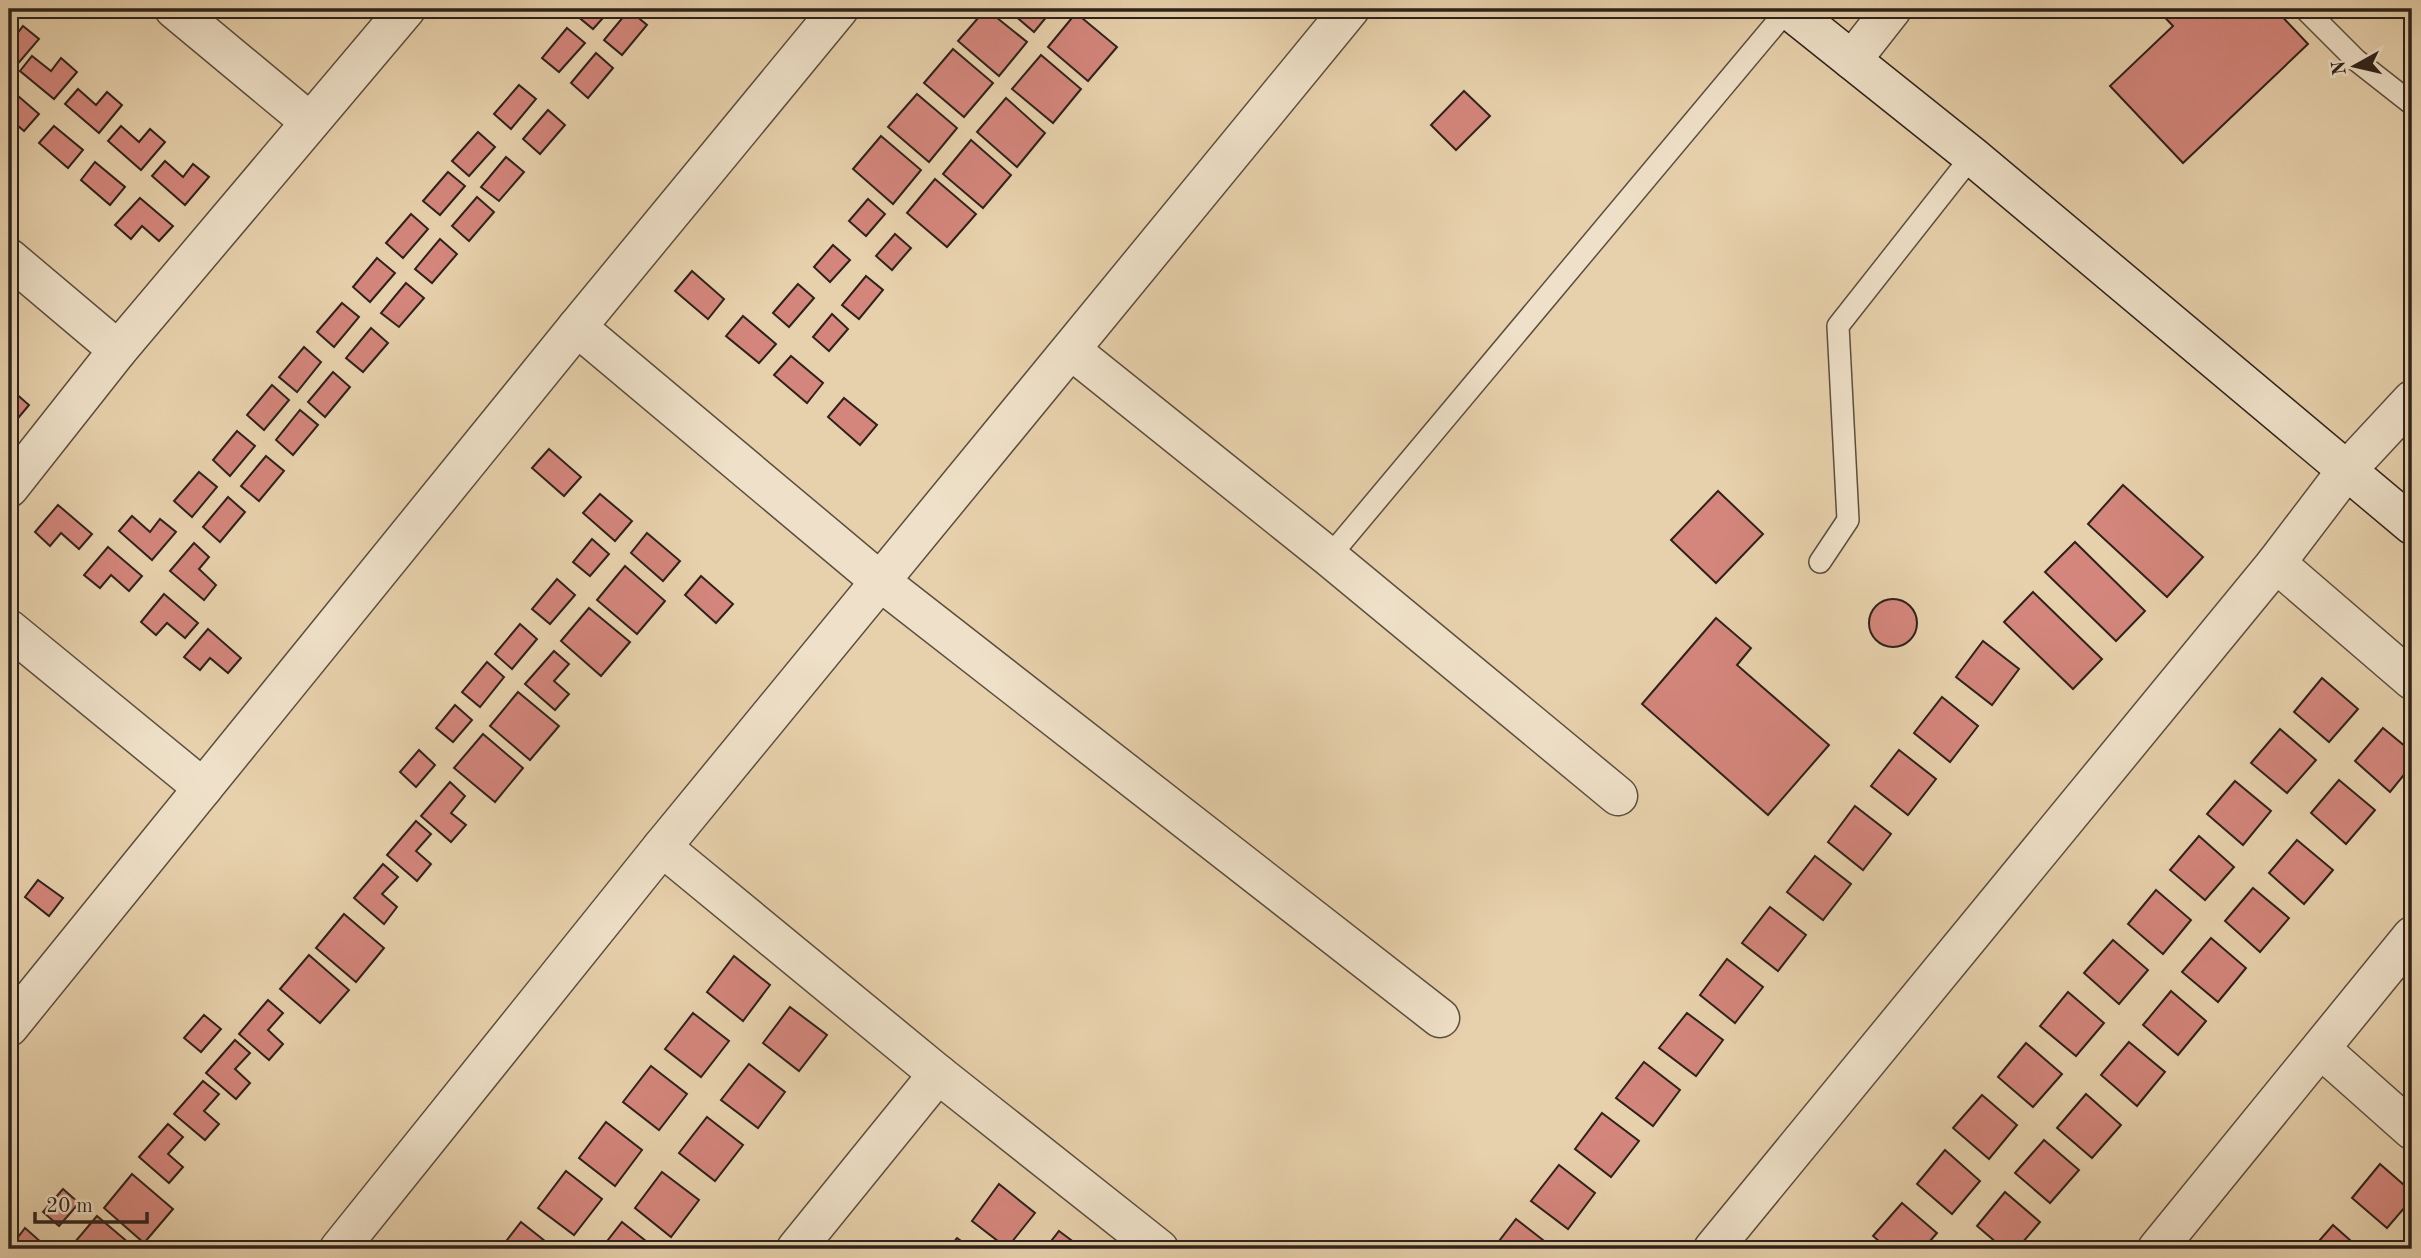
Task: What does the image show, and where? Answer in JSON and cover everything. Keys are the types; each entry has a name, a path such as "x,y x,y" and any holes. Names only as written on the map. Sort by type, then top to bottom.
{"street":[{"path":"174,9 310,122"},
{"path":"9,488 118,350 406,9"},
{"path":"10,1024 839,9"},
{"path":"339,1249 662,847 1350,9"},
{"path":"1788,9 1972,156 2412,525"},
{"path":"1852,60 1892,9"},
{"path":"9,258 118,350"},
{"path":"577,327 881,582 1440,1018"},
{"path":"1071,350 1329,557 1618,796"},
{"path":"1713,1249 2276,563 2346,471 2412,400"},
{"path":"2276,563 2412,680"},
{"path":"9,629 203,788"},
{"path":"662,847 938,1074 1159,1249"},
{"path":"2157,1249 2322,1050 2412,936"},
{"path":"2322,1050 2412,1130"},
{"path":"796,1249 938,1074"}],"lane":[{"path":"1329,557 1788,9"},
{"path":"2305,9 2356,60 2412,104"},
{"path":"1820,562 1848,520 1838,326 1972,156"}],"building":[{"path":"581,9 611,9 593,29 576,15"},
{"path":"986,9 1027,42 999,76 958,41"},
{"path":"1007,9 1053,9 1034,32"},
{"path":"2157,9 2275,9 2308,44 2183,163 2110,86 2173,26"},
{"path":"629,10 647,25 622,55 604,40"},
{"path":"1076,13 1117,47 1088,81 1048,47"},
{"path":"23,26 39,39 15,67 9,61 9,36 13,39"},
{"path":"567,28 585,43 559,72 542,58"},
{"path":"953,49 993,83 964,117 924,83"},
{"path":"596,53 613,68 588,98 571,83"},
{"path":"1041,55 1081,89 1053,123 1012,89"},
{"path":"32,56 51,71 61,58 77,72 54,99 20,71"},
{"path":"519,85 536,99 511,129 494,114"},
{"path":"10,89 39,114 24,131 9,118"},
{"path":"78,89 96,105 107,92 122,105 99,133 65,104"},
{"path":"1464,91 1490,116 1456,150 1431,125"},
{"path":"917,94 957,128 929,162 888,127"},
{"path":"1006,98 1045,133 1017,167 977,132"},
{"path":"548,110 565,125 540,154 523,139"},
{"path":"54,126 83,150 68,168 39,143"},
{"path":"121,126 139,142 150,129 165,142 141,170 108,141"},
{"path":"478,132 495,147 469,176 452,161"},
{"path":"881,136 921,170 893,204 853,169"},
{"path":"971,140 1011,175 983,208 943,174"},
{"path":"506,157 524,172 499,201 481,187"},
{"path":"165,161 183,177 193,164 209,177 185,205 152,176"},
{"path":"95,162 125,187 110,205 81,180"},
{"path":"448,172 465,186 440,215 423,201"},
{"path":"935,179 976,214 947,247 907,213"},
{"path":"477,197 494,212 469,241 452,226"},
{"path":"140,198 173,226 159,241 142,226 131,239 115,225"},
{"path":"868,199 885,214 866,236 849,221"},
{"path":"411,214 428,229 403,258 386,243"},
{"path":"895,234 911,248 892,270 876,256"},
{"path":"440,239 457,254 432,283 415,269"},
{"path":"833,245 850,260 830,282 814,267"},
{"path":"377,258 395,273 370,302 353,287"},
{"path":"692,271 724,299 708,319 675,291"},
{"path":"866,276 883,290 859,319 842,305"},
{"path":"406,283 424,298 399,327 381,313"},
{"path":"798,284 814,298 789,327 773,313"},
{"path":"342,303 359,317 334,347 317,332"},
{"path":"832,314 848,329 829,351 813,337"},
{"path":"743,316 776,344 759,363 726,336"},
{"path":"371,328 388,343 363,372 346,358"},
{"path":"304,347 321,362 297,392 279,377"},
{"path":"791,356 823,383 807,403 774,375"},
{"path":"333,372 350,387 325,417 308,402"},
{"path":"272,385 289,400 264,430 247,415"},
{"path":"14,392 29,405 9,429 9,398"},
{"path":"844,398 877,425 860,445 828,417"},
{"path":"300,410 318,425 293,455 276,440"},
{"path":"237,431 255,446 230,476 213,460"},
{"path":"549,449 581,477 564,496 532,468"},
{"path":"266,456 284,471 259,501 241,486"},
{"path":"199,472 217,487 192,517 174,501"},
{"path":"2123,485 2203,557 2167,597 2088,524"},
{"path":"1718,491 1763,534 1716,583 1671,540"},
{"path":"600,494 632,521 615,541 583,513"},
{"path":"228,497 245,512 220,542 203,527"},
{"path":"58,505 92,534 79,549 61,533 50,546 35,532"},
{"path":"132,516 150,532 160,519 176,532 152,560 119,531"},
{"path":"647,533 680,561 663,581 631,553"},
{"path":"592,539 609,554 590,576 573,562"},
{"path":"2075,542 2145,611 2116,641 2045,572"},
{"path":"194,543 209,557 199,569 216,585 204,600 170,571"},
{"path":"108,547 142,576 129,591 111,575 100,588 84,575"},
{"path":"625,566 665,601 637,634 597,600"},
{"path":"701,576 733,604 716,623 685,595"},
{"path":"557,579 575,595 550,624 532,609"},
{"path":"2033,592 2102,659 2073,689 2004,622"},
{"path":"164,594 198,623 185,638 167,623 156,635 141,622"},
{"path":"1893,599 1910,606 1917,623 1910,640 1893,647 1876,640 1869,623 1876,606"},
{"path":"589,608 630,642 601,676 561,641"},
{"path":"1716,618 1751,648 1737,665 1829,745 1768,815 1642,704"},
{"path":"520,624 537,639 512,669 495,654"},
{"path":"208,629 241,658 228,673 210,658 200,670 184,657"},
{"path":"1983,641 2019,669 1992,705 1956,677"},
{"path":"554,651 569,664 554,681 569,694 555,710 525,684"},
{"path":"487,662 504,677 480,707 462,692"},
{"path":"2322,678 2358,709 2329,742 2294,712"},
{"path":"518,692 559,726 530,760 490,726"},
{"path":"1942,697 1978,726 1950,762 1914,733"},
{"path":"455,705 472,720 453,742 436,728"},
{"path":"2383,728 2412,752 2412,765 2390,792 2355,761"},
{"path":"2280,729 2316,760 2287,793 2251,763"},
{"path":"483,734 523,768 495,802 454,768"},
{"path":"419,750 435,765 416,787 400,772"},
{"path":"1899,750 1936,779 1908,815 1871,786"},
{"path":"2339,780 2375,810 2346,844 2311,813"},
{"path":"2235,781 2271,811 2243,845 2207,814"},
{"path":"450,782 465,796 451,813 466,825 451,842 421,816"},
{"path":"1855,806 1891,834 1863,870 1828,842"},
{"path":"416,821 431,834 416,851 431,864 417,881 387,855"},
{"path":"2199,836 2234,867 2205,900 2170,870"},
{"path":"2297,840 2333,870 2304,904 2269,873"},
{"path":"1815,856 1851,884 1823,920 1787,892"},
{"path":"383,864 398,877 382,894 397,907 384,924 354,898"},
{"path":"38,880 63,898 49,916 25,897"},
{"path":"2253,888 2289,918 2260,952 2225,921"},
{"path":"2156,890 2191,920 2163,954 2128,924"},
{"path":"1770,907 1806,935 1778,971 1742,943"},
{"path":"344,914 384,948 356,982 316,948"},
{"path":"2211,938 2246,968 2218,1002 2182,972"},
{"path":"2113,940 2148,970 2119,1004 2084,973"},
{"path":"309,955 349,990 320,1023 280,989"},
{"path":"734,956 770,985 743,1021 707,992"},
{"path":"1727,959 1763,987 1735,1023 1700,995"},
{"path":"2171,991 2206,1021 2178,1055 2143,1025"},
{"path":"2068,992 2104,1023 2076,1056 2040,1026"},
{"path":"268,1000 283,1013 268,1030 283,1044 269,1060 239,1034"},
{"path":"790,1007 827,1035 799,1071 763,1043"},
{"path":"693,1013 729,1041 701,1077 665,1049"},
{"path":"1687,1013 1723,1040 1696,1076 1659,1048"},
{"path":"204,1015 221,1029 201,1052 184,1038"},
{"path":"235,1040 250,1053 235,1069 250,1083 236,1099 206,1073"},
{"path":"2129,1042 2165,1072 2137,1106 2101,1075"},
{"path":"2026,1043 2062,1074 2033,1107 1998,1077"},
{"path":"1644,1062 1680,1090 1653,1126 1616,1098"},
{"path":"749,1064 785,1092 758,1128 721,1100"},
{"path":"651,1066 687,1094 659,1130 623,1102"},
{"path":"203,1081 219,1094 204,1111 219,1124 205,1140 174,1114"},
{"path":"2086,1094 2121,1125 2092,1158 2057,1128"},
{"path":"1982,1095 2017,1125 1989,1159 1953,1128"},
{"path":"1602,1113 1639,1141 1611,1177 1575,1149"},
{"path":"707,1117 743,1145 715,1181 679,1153"},
{"path":"606,1122 642,1150 615,1186 579,1158"},
{"path":"168,1124 183,1137 168,1154 183,1167 169,1183 139,1157"},
{"path":"2044,1140 2079,1170 2050,1203 2015,1173"},
{"path":"1945,1150 1980,1181 1952,1214 1917,1184"},
{"path":"2380,1164 2412,1192 2412,1199 2387,1228 2352,1198"},
{"path":"1559,1165 1595,1193 1568,1229 1531,1201"},
{"path":"566,1171 602,1199 574,1235 538,1208"},
{"path":"662,1172 699,1200 671,1237 635,1208"},
{"path":"132,1174 173,1209 144,1243 104,1208"},
{"path":"999,1184 1035,1213 1007,1248 972,1221"},
{"path":"63,1189 79,1203 59,1226 43,1212"},
{"path":"2005,1192 2040,1222 2017,1249 2004,1249 1977,1226"},
{"path":"1902,1203 1937,1233 1923,1249 1888,1249 1873,1236"},
{"path":"97,1216 136,1249 69,1249"},
{"path":"1516,1219 1552,1247 1493,1249"},
{"path":"521,1222 555,1249 500,1249"},
{"path":"622,1222 656,1249 601,1249"},
{"path":"2333,1225 2360,1249 2312,1249"},
{"path":"25,1228 42,1243 36,1249 9,1249"},
{"path":"1059,1231 1083,1249 1045,1249"},
{"path":"957,1238 972,1249 948,1249"}]}
